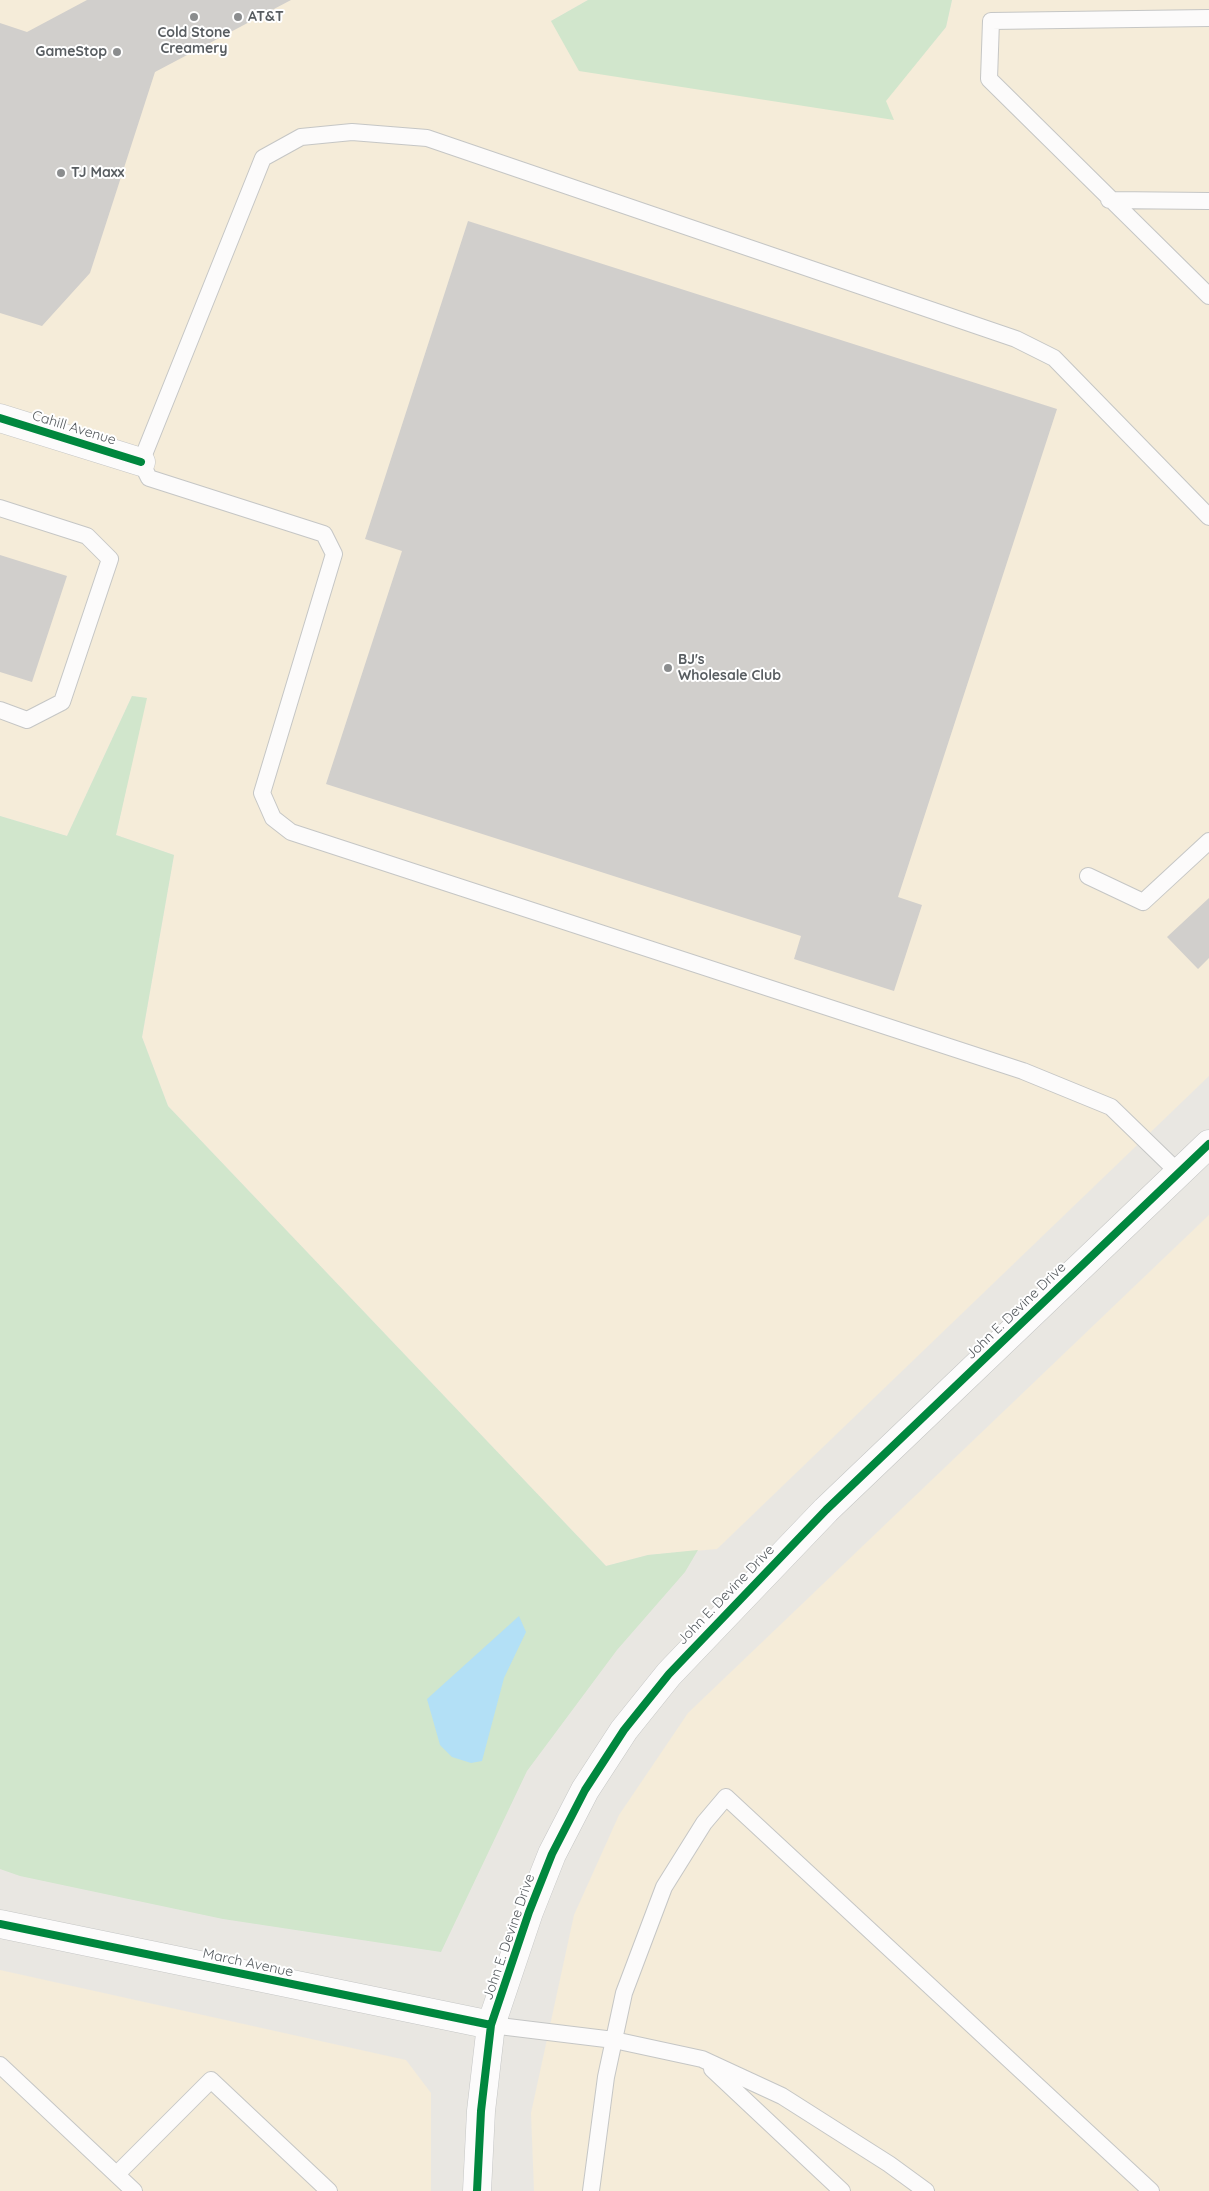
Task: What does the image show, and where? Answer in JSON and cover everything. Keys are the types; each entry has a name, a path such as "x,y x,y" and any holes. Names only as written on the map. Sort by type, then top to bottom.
{"street":[{"name":"Cahill Avenue","path":"0,418 141,462"},
{"name":"John E. Devine Drive","path":"477,2191 481,2111 492,2025 529,1912 552,1854 585,1790 614,1745 669,1674 826,1510 1209,1144"},
{"name":"March Avenue","path":"0,1924 492,2025"}],"lane":[{"path":"1209,18 991,21 989,79 1109,200 1209,296"},
{"path":"1179,1173 1111,1107 1023,1071 291,832 273,818 262,793 334,554 324,534 149,478 141,462 263,158 301,137 352,132 427,138 1016,339 1054,358 1209,517"},
{"path":"1109,200 1209,201"},
{"path":"0,508 87,536 110,559 62,702 27,720 0,710"},
{"path":"1088,876 1143,902 1209,840"},
{"path":"591,2191 606,2077 624,1993 664,1887 704,1823 726,1797 1151,2191"},
{"path":"492,2025 614,2040 702,2059 782,2096 889,2164 926,2191"},
{"path":"702,2059 842,2191"},
{"path":"0,2065 134,2191"},
{"path":"116,2174 211,2080 329,2191"}],"shaded area":[{"path":"0,0 588,0 551,21 893,120 885,101 946,27 952,0 1209,0 1209,1076 717,1549 648,1555 606,1566 168,1106 142,1037 174,855 116,835 146,698 132,696 67,836 0,816"},
{"path":"1209,1215 1209,2191 534,2191 531,2113 574,1915 619,1815 688,1713"},
{"path":"0,1970 406,2060 431,2093 431,2191 0,2191"}],"green space":[{"path":"588,0 952,0 946,27 886,101 894,120 579,71 551,21"},
{"path":"132,696 147,698 116,835 174,855 142,1037 168,1106 606,1566 648,1555 698,1550 685,1572 617,1650 527,1771 441,1952 223,1919 20,1876 0,1869 0,816 67,836"}],"water":[{"path":"519,1616 526,1632 504,1678 482,1761 471,1763 452,1757 440,1745 427,1699"}],"building":[{"name":"TJ Maxx","path":"87,0 291,0 155,72 90,273 42,326 0,313 0,23 27,32"},
{"name":"BJ's Wholesale Club","path":"468,221 1057,409 898,897 922,905 894,991 794,959 801,936 326,784 402,551 365,539"},
{"path":"0,555 67,576 32,682 0,672"},
{"path":"1209,898 1209,958 1198,969 1167,937"}],"cycle path":[{"path":"0,418 141,462"},
{"path":"477,2191 481,2111 491,2025 529,1912 552,1854 585,1790 624,1730 669,1674 826,1510 1209,1144"},
{"path":"0,1924 491,2025"}],"place":[{"name":"Cold Stone Creamery","path":"194,17"},
{"name":"AT&T","path":"238,17"},
{"name":"GameStop","path":"117,52"},
{"name":"TJ Maxx","path":"61,173"},
{"name":"BJ's Wholesale Club","path":"668,668"}]}
